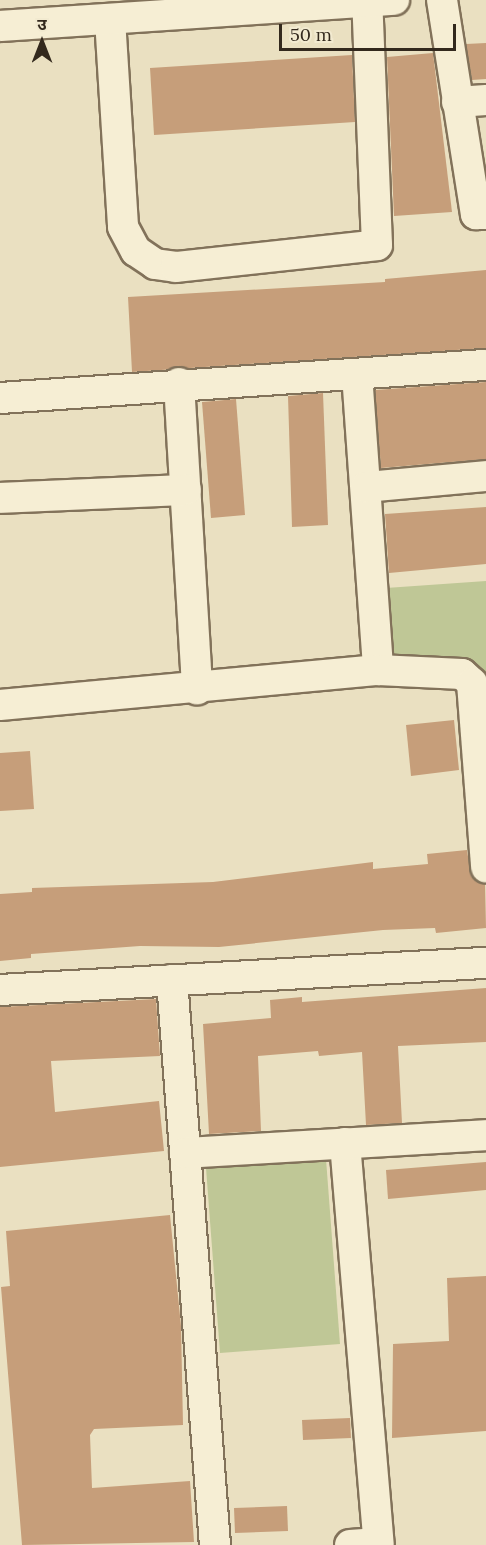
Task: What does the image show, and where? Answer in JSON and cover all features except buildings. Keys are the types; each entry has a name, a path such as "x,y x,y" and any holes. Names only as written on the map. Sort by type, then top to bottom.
{"street":[{"path":"0,26 376,0 377,245 177,267 155,264 136,251 123,227 110,19"},
{"path":"442,0 476,214 486,214"},
{"path":"457,102 486,100"},
{"path":"0,398 178,383 486,365"},
{"path":"357,374 378,670"},
{"path":"178,383 197,689"},
{"path":"366,487 486,476"},
{"path":"0,498 186,490"},
{"path":"0,705 197,689 378,670 462,674 472,683 486,867"},
{"path":"0,990 486,963"},
{"path":"172,980 214,1545"},
{"path":"185,1153 486,1135"},
{"path":"345,1143 369,1544"}],"green space":[{"path":"486,581 486,673 393,679 386,588"},
{"path":"326,1159 340,1344 220,1353 206,1168"}]}
